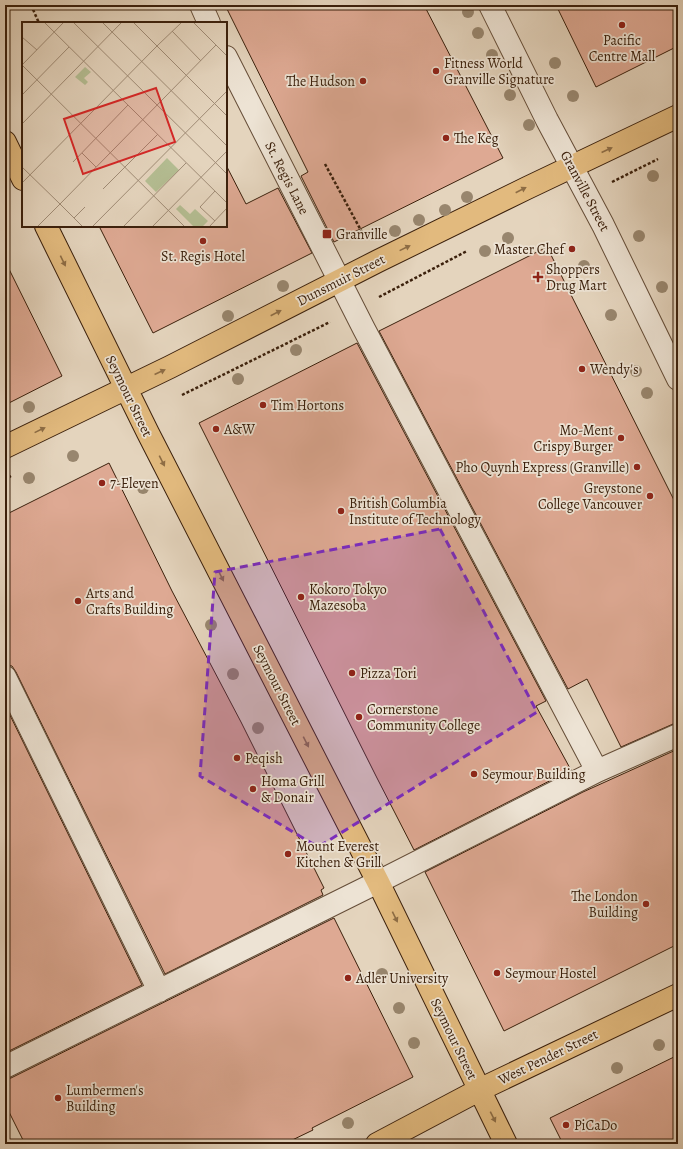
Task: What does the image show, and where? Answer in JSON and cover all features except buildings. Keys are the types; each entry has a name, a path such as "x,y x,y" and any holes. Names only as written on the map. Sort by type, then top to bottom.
{"main road":[{"name":"Dunsmuir Street","path":"5,447 170,367 340,280 678,116"},
{"path":"5,142 22,176"},
{"name":"Seymour Street","path":"46,227 125,388 378,882 506,1144"},
{"name":"West Pender Street","path":"377,1144 479,1090 678,995"}],"street":[{"path":"200,5 208,22"},
{"name":"Granville Street","path":"490,5 547,120 600,220 678,379"},
{"name":"St. Regis Lane","path":"227,61 231,78 340,280 375,350 597,771"},
{"path":"5,677 159,991"},
{"path":"5,1067 378,882 597,771 678,735"}],"path":[{"path":"31,5 39,22"},
{"path":"611,182 664,156"},
{"path":"325,164 360,229"},
{"path":"378,297 474,248"},
{"path":"184,394 335,319"}],"highlighted area":[{"path":"440,529 537,712 318,847 200,776 215,572"}],"place":[{"name":"Pacific Centre Mall","path":"622,25"},
{"name":"Fitness World Granville Signature","path":"436,71"},
{"name":"The Hudson","path":"363,81"},
{"name":"The Keg","path":"446,138"},
{"name":"Granville","path":"327,234"},
{"name":"St. Regis Hotel","path":"203,241"},
{"name":"Master Chef","path":"572,249"},
{"name":"Shoppers Drug Mart","path":"538,277"},
{"name":"Wendy's","path":"582,369"},
{"name":"Tim Hortons","path":"263,405"},
{"name":"A&W","path":"216,429"},
{"name":"Mo-Ment Crispy Burger","path":"621,438"},
{"name":"Pho Quynh Express (Granville)","path":"637,467"},
{"name":"7-Eleven","path":"102,483"},
{"name":"Greystone College Vancouver","path":"650,496"},
{"name":"British Columbia Institute of Technology","path":"341,511"},
{"name":"Kokoro Tokyo Mazesoba","path":"301,597"},
{"name":"Arts and Crafts Building","path":"78,601"},
{"name":"Pizza Tori","path":"352,673"},
{"name":"Cornerstone Community College","path":"359,717"},
{"name":"Peqish","path":"237,758"},
{"name":"Seymour Building","path":"474,774"},
{"name":"Homa Grill & Donair","path":"253,789"},
{"name":"Mount Everest Kitchen & Grill","path":"288,854"},
{"name":"The London Building","path":"646,904"},
{"name":"Seymour Hostel","path":"497,973"},
{"name":"Adler University","path":"348,978"},
{"name":"Lumbermen's Building","path":"58,1098"},
{"name":"PiCaDo","path":"566,1125"}]}
